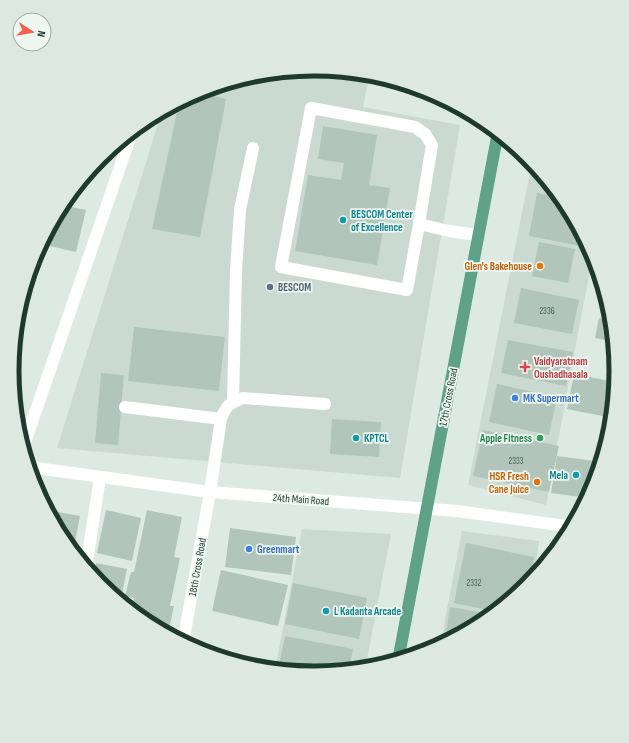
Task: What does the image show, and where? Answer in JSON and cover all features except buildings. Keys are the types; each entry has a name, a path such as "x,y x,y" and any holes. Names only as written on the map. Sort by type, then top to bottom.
{"main road":[{"name":"17th Cross Road","path":"399,654 497,139"}],"street":[{"path":"312,108 415,127 425,134 432,145 419,224 407,290 281,267 312,108"},
{"path":"27,437 128,142"},
{"path":"234,401 236,271 240,210 253,148"},
{"path":"419,224 478,235"},
{"path":"125,408 221,419 225,408 234,401 243,398 325,404"},
{"name":"18th Cross Road","path":"184,637 210,492 221,419"},
{"name":"24th Main Road","path":"36,468 210,492 457,511 566,526"},
{"path":"87,560 100,478"}],"shaded area":[{"name":"BESCOM","path":"314,76 368,81 363,107 460,125 400,478 57,448 159,121 201,98 238,86 276,79"},
{"path":"530,170 560,207 580,241 591,266 546,505 468,485"},
{"path":"302,529 391,534 366,662 314,667 276,664"},
{"path":"462,531 539,541 536,567 509,594 494,606 479,617 441,639"}],"place":[{"name":"BESCOM Center of Excellence","path":"343,220"},
{"name":"Glen's Bakehouse","path":"540,266"},
{"name":"BESCOM","path":"270,287"},
{"name":"Vaidyaratnam Oushadhasala","path":"525,367"},
{"name":"MK Supermart","path":"515,398"},
{"name":"KPTCL","path":"356,438"},
{"name":"Apple Fitness","path":"540,438"},
{"name":"Mela","path":"576,475"},
{"name":"HSR Fresh Cane Juice","path":"537,482"},
{"name":"Greenmart","path":"249,549"},
{"name":"L Kadanta Arcade","path":"326,611"}]}
